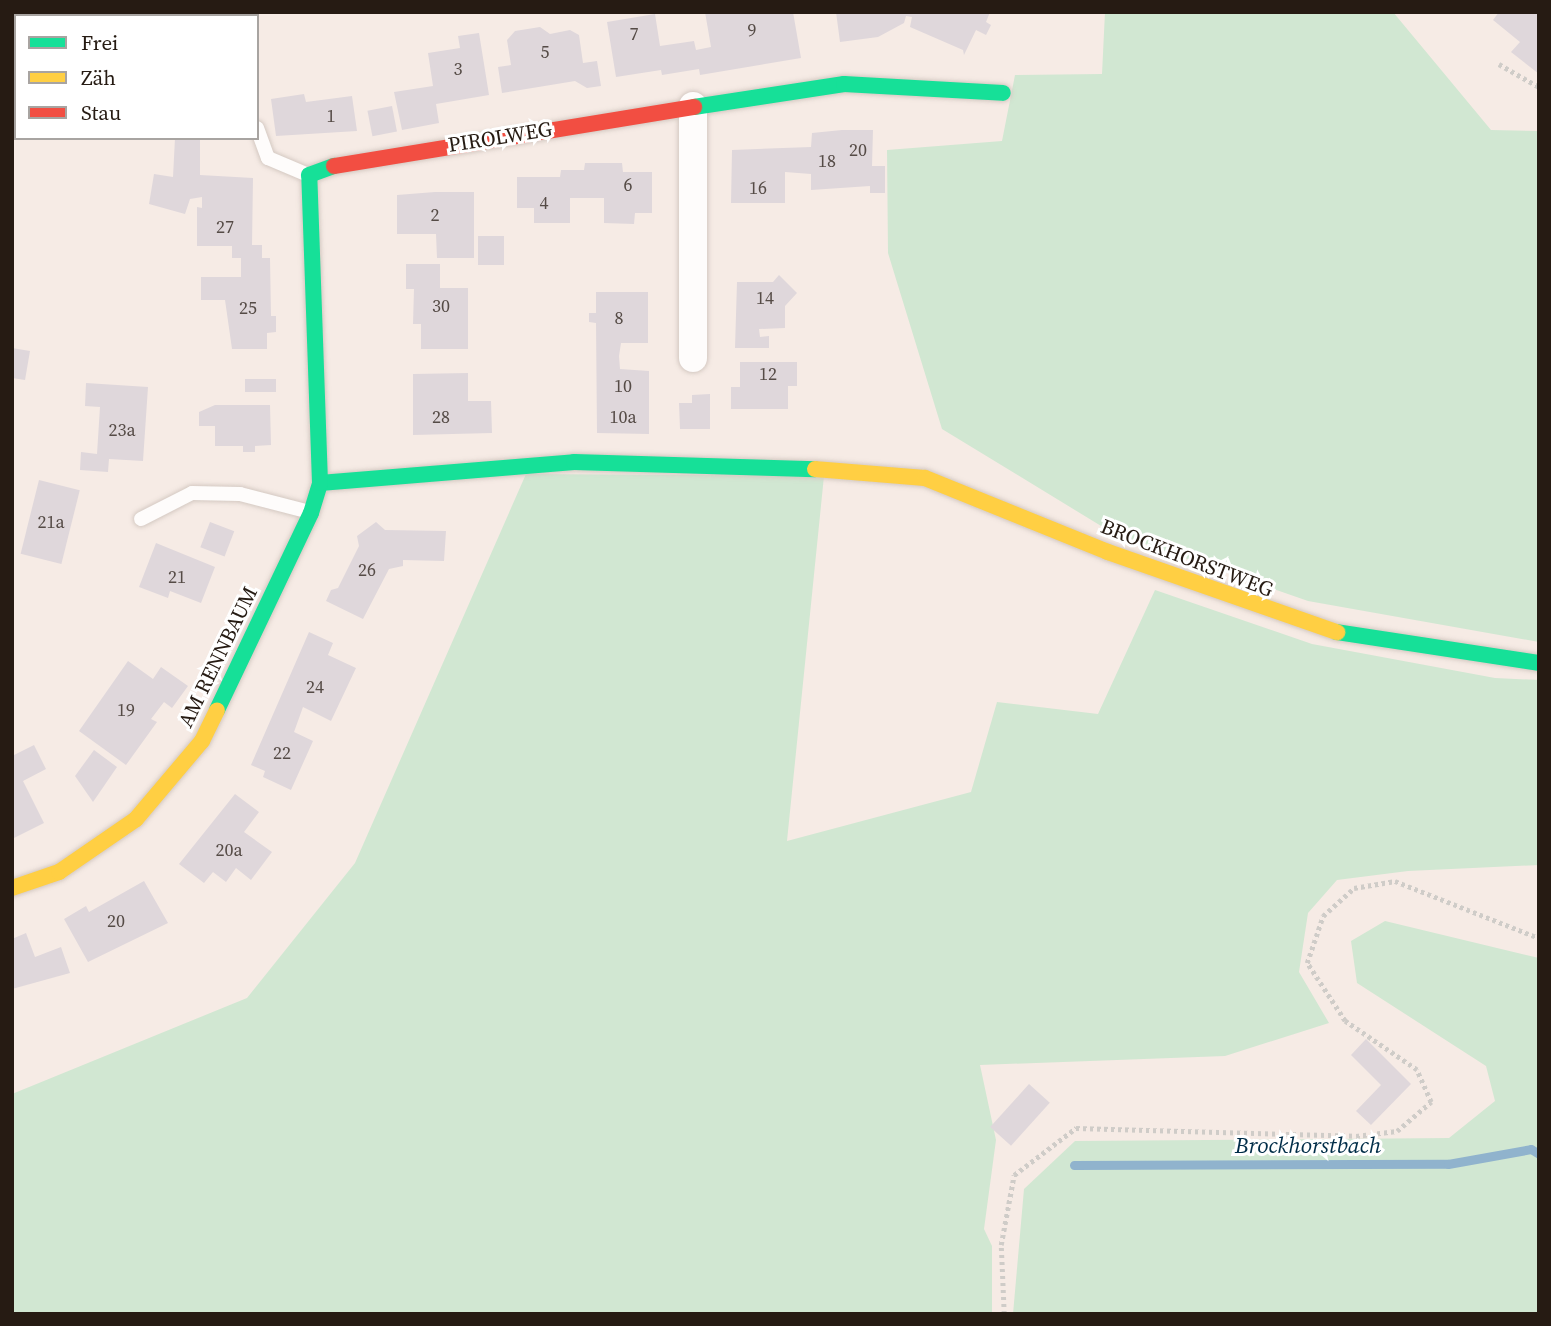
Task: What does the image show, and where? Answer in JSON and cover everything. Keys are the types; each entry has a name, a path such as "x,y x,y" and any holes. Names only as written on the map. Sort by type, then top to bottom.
{"street":[{"name":"PIROLWEG","path":"309,175 348,161 692,106 844,85 1003,93"},
{"path":"692,106 693,358"},
{"name":"AM RENNBAUM","path":"12,888 59,872 136,819 202,741 311,513 320,483 309,175"},
{"name":"BROCKHORSTWEG","path":"320,483 574,462 827,467 925,478 1121,557 1339,633 1539,663"}],"lane":[{"path":"259,133 268,158 309,175"},
{"path":"141,519 192,493 240,494 311,513"}],"path":[{"path":"1499,64 1539,87"},
{"path":"1004,1314 1001,1245 1014,1175 1076,1128 1356,1136 1397,1130 1431,1101 1417,1070 1345,1021 1307,963 1323,916 1354,888 1395,881 1539,938"}],"green space":[{"path":"1105,12 1393,12 1491,130 1539,131 1539,642 1308,601 1111,532 942,429 888,253 887,150 1002,141 1015,75 1102,74"},
{"path":"526,474 824,476 787,841 971,792 997,702 1098,714 1155,590 1312,644 1495,678 1539,680 1539,865 1408,871 1337,880 1308,913 1299,972 1329,1023 1225,1056 980,1065 996,1140 984,1229 992,1246 992,1314 12,1314 12,1094 247,998 355,863"},
{"path":"1385,921 1539,958 1539,1314 1013,1314 1024,1189 1075,1141 1449,1138 1495,1101 1486,1066 1357,983 1351,941"}],"building":[{"path":"705,12 793,12 801,58 700,75 699,69 662,75 661,70 616,77 607,22 655,14 660,46 694,41 696,50 711,47"},
{"path":"836,12 990,12 986,22 991,25 986,35 976,30 964,55 963,50 910,27 912,17 906,16 904,23 878,37 840,42"},
{"path":"1499,12 1539,12 1539,74 1511,52 1520,42 1493,20"},
{"path":"540,27 550,34 570,30 579,35 583,63 597,61 601,86 587,88 575,81 502,93 498,67 511,65 507,40 515,31"},
{"path":"479,33 489,95 436,104 439,123 402,130 394,92 433,86 428,53 460,48 458,36"},
{"path":"304,94 306,102 352,96 357,131 276,136 271,99"},
{"path":"392,106 397,132 372,136 367,111"},
{"path":"873,130 872,166 885,166 885,193 870,193 870,186 811,190 811,174 785,172 785,203 731,203 732,150 811,147 812,133"},
{"path":"175,140 200,140 200,175 253,178 252,245 262,245 262,258 270,258 271,316 276,316 276,332 267,333 267,349 232,349 225,300 201,300 201,277 241,277 241,258 232,258 232,246 197,246 197,207 202,208 202,197 190,199 185,214 149,204 154,174 173,177"},
{"path":"585,163 622,163 623,172 652,172 652,213 635,213 634,224 604,223 604,198 570,198 570,223 534,223 534,208 517,208 517,177 560,177 561,170 584,170"},
{"path":"474,192 474,258 437,258 436,234 397,234 397,195"},
{"path":"478,236 504,236 504,265 478,265"},
{"path":"406,264 440,264 440,288 468,288 468,349 421,349 421,324 413,324 414,289 406,289"},
{"path":"779,275 797,293 785,306 785,328 759,329 760,337 769,336 769,348 735,348 737,282 773,282"},
{"path":"596,292 648,292 648,343 621,343 619,356 620,369 649,371 649,434 597,433 596,323 589,322 589,313 596,313"},
{"path":"12,348 30,351 25,380 12,378"},
{"path":"740,362 797,362 797,386 788,386 788,409 731,409 731,387 740,387"},
{"path":"468,373 468,401 491,401 492,433 413,435 413,374"},
{"path":"245,379 276,379 276,392 245,392"},
{"path":"86,383 148,387 143,461 109,459 108,472 80,470 81,452 97,454 100,407 85,406"},
{"path":"710,394 710,429 680,429 679,403 692,403 692,395"},
{"path":"215,405 270,405 271,445 255,446 255,452 243,452 243,446 215,446 215,426 199,426 199,412"},
{"path":"39,480 80,490 61,564 21,554"},
{"path":"210,522 234,531 225,557 200,547"},
{"path":"376,522 385,530 446,531 444,561 403,560 403,566 389,569 363,619 326,601 331,590 338,588 359,546 357,536"},
{"path":"156,543 215,567 201,603 170,591 168,598 139,587"},
{"path":"309,632 333,643 328,655 356,668 331,721 303,707 294,732 313,741 291,790 263,777 265,771 251,765"},
{"path":"128,661 153,679 161,667 188,686 172,708 164,702 151,719 157,722 126,765 79,731"},
{"path":"34,745 46,769 23,781 44,823 12,839 12,756"},
{"path":"94,750 117,767 93,802 75,776"},
{"path":"235,794 259,812 244,832 272,852 251,880 236,868 226,882 213,872 204,883 179,864"},
{"path":"144,881 168,923 88,962 64,919 86,906 89,912"},
{"path":"26,933 35,957 61,947 70,973 12,989 12,939"},
{"path":"1366,1039 1411,1084 1371,1125 1356,1111 1381,1085 1351,1055"},
{"path":"1029,1084 1050,1103 1011,1146 990,1127"}],"waterway":[{"name":"Brockhorstbach","path":"1074,1165 1448,1164 1531,1149 1539,1154"}],"traffic: fast":[{"path":"694,107 844,84 1003,93"},
{"path":"217,710 311,513 320,483 309,175 334,166"},
{"path":"320,483 574,462 815,469"},
{"path":"1337,632 1539,663"}],"traffic: slow":[{"path":"815,469 925,478 1108,552 1337,632"},
{"path":"12,888 59,872 136,819 202,741 217,710"}],"traffic: jam":[{"path":"334,166 694,107"}]}
